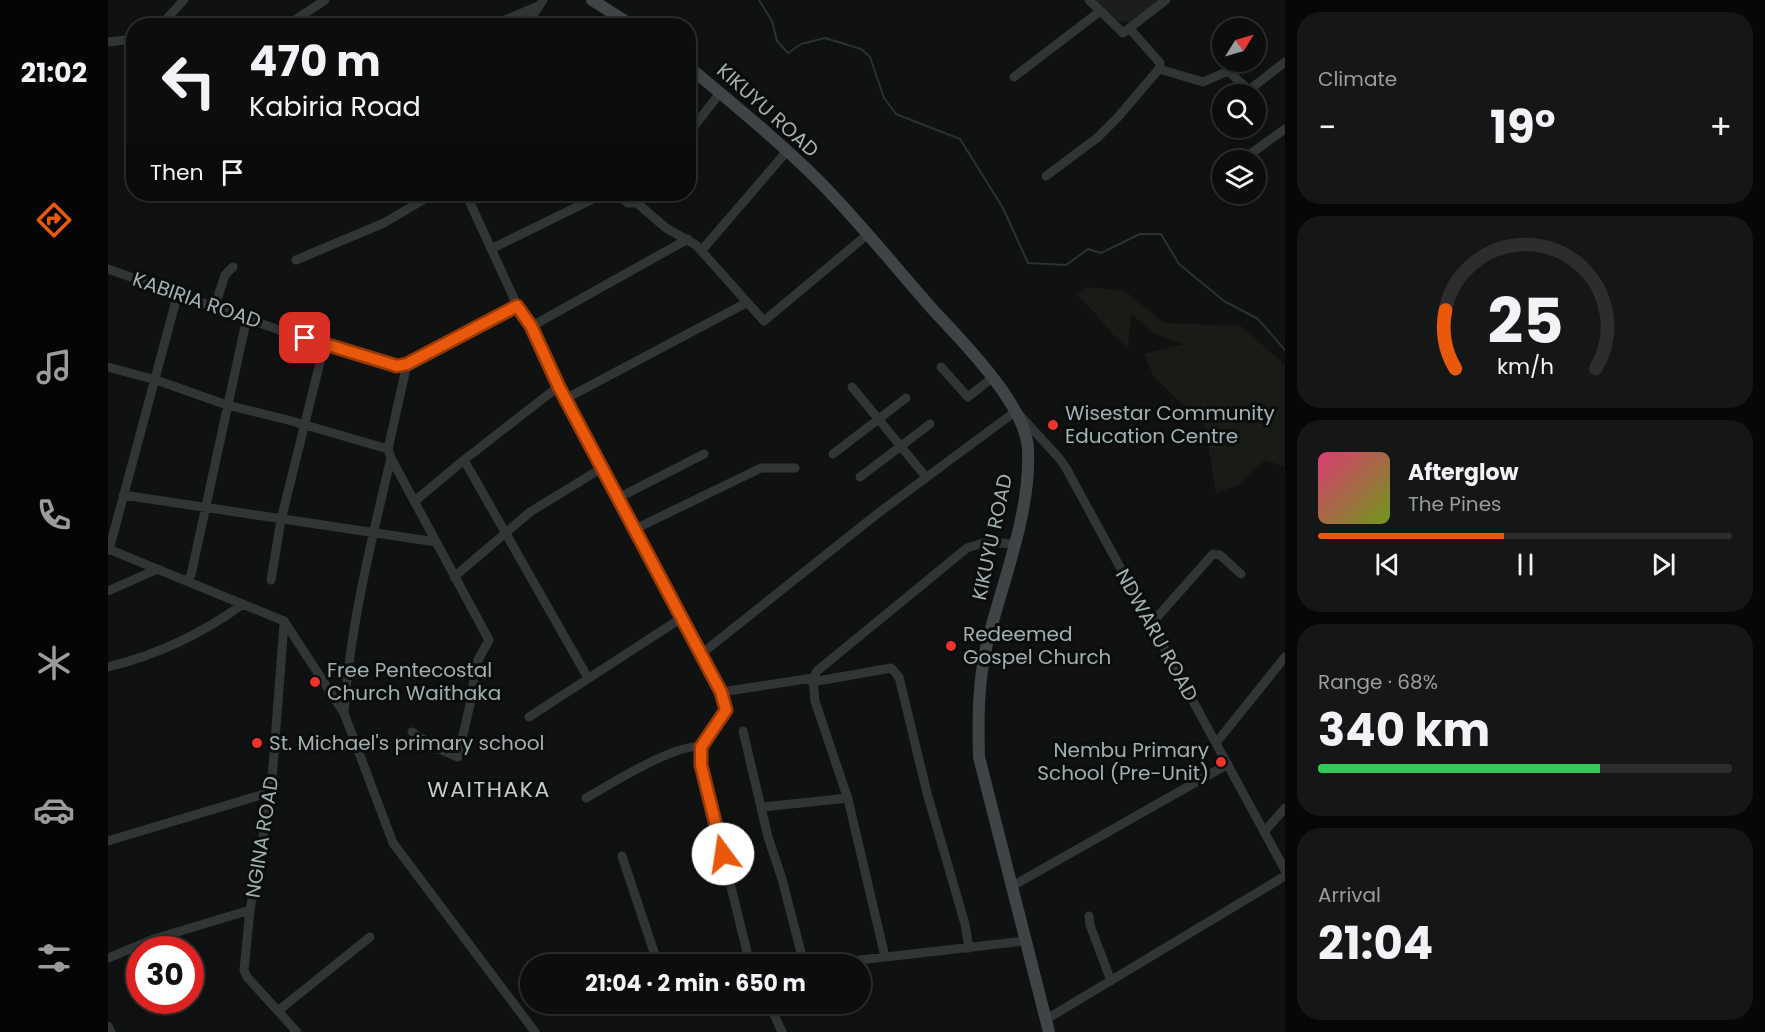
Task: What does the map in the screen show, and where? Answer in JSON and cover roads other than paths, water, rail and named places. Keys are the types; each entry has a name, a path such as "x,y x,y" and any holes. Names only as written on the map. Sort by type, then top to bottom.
{"main road":[{"path":"592,0 620,18"},
{"name":"KIKUYU ROAD","path":"696,73 787,151 868,234 992,378 1016,411 1028,446 1024,491 1013,544 985,651 978,718 979,756 1014,885 1025,941 1047,1026"}],"street":[{"path":"167,18 184,0"},
{"path":"298,18 325,0"},
{"path":"530,18 543,0"},
{"path":"1089,0 1123,33 1166,0"},
{"path":"509,18 536,7"},
{"path":"1014,77 1099,12"},
{"path":"1046,176 1111,124 1159,69 1160,63 1156,56 1130,29"},
{"path":"108,42 126,40"},
{"path":"1159,69 1203,82 1228,71 1250,90 1285,62"},
{"path":"696,124 720,93"},
{"path":"1256,150 1285,129"},
{"path":"702,250 787,151"},
{"path":"296,260 384,223 421,201"},
{"path":"470,201 493,248 517,306 531,326 559,387 567,398 721,692 726,710 701,747 701,765 748,954"},
{"path":"493,248 589,201"},
{"path":"626,201 637,203 666,228 688,239 702,250 761,320 766,320 868,234"},
{"path":"531,326 688,239"},
{"path":"215,306 225,275 233,267"},
{"name":"KABIRIA ROAD","path":"108,269 324,346 397,366 407,364"},
{"path":"178,293 108,549 284,621 344,713 393,843 535,1032"},
{"path":"567,398 746,303"},
{"path":"344,713 347,669 407,364 517,306"},
{"path":"187,581 191,575 246,317"},
{"path":"271,580 281,520 324,346"},
{"path":"108,367 156,380 227,405 288,420 389,454 489,643 476,664 459,757 437,748 412,732"},
{"path":"941,368 968,397 992,378"},
{"path":"415,501 559,387"},
{"path":"852,387 926,477"},
{"path":"833,454 906,398"},
{"path":"701,654 926,477 1016,411"},
{"name":"NDWARU ROAD","path":"1016,411 1059,458 1285,870"},
{"path":"860,477 930,424"},
{"path":"618,498 704,454"},
{"path":"464,460 588,678"},
{"path":"454,577 506,535 530,512 602,468"},
{"path":"635,529 761,468 795,468"},
{"path":"123,495 436,542"},
{"path":"885,957 848,798 815,701 813,680 817,671 860,634 967,548 986,542 1013,544"},
{"path":"1151,624 1213,554 1220,555 1241,574"},
{"path":"108,591 158,569"},
{"path":"108,666 147,657 203,630 243,604"},
{"path":"529,717 683,617"},
{"name":"NGINA ROAD","path":"284,621 286,629 271,792 250,910 244,970 247,977 297,1032"},
{"path":"1216,742 1285,657"},
{"path":"721,692 891,668 898,676 927,794 965,924 969,948"},
{"path":"743,732 763,807 768,837 782,879 801,954"},
{"path":"586,798 652,762 693,745 701,747"},
{"path":"1014,885 1228,764"},
{"path":"108,841 271,792"},
{"path":"763,807 848,798"},
{"path":"1264,831 1285,808"},
{"path":"622,856 655,954"},
{"path":"1047,1026 1111,981 1285,876"},
{"path":"108,958 154,939 250,910"},
{"path":"1089,916 1090,925 1111,981"},
{"path":"279,1010 370,937"},
{"path":"871,959 1025,941"},
{"path":"774,1014 782,1032"},
{"path":"108,1026 111,1032"}],"waterway":[{"path":"759,0 772,21 777,41 788,53 801,44 825,38 861,49 870,57 884,98 896,114 960,139 1003,208 1028,263 1066,265 1088,249 1101,253 1140,234 1161,234 1179,264 1224,301 1258,319 1285,350"}],"place":[{"name":"Wisestar Community Education Centre","path":"1053,425"},
{"name":"Redeemed Gospel Church","path":"951,646"},
{"name":"Free Pentecostal Church Waithaka","path":"315,682"},
{"name":"St. Michael's primary school","path":"257,743"},
{"name":"Nembu Primary School (Pre-Unit)","path":"1221,762"}],"district":[{"name":"WAITHAKA","path":"489,789"}]}
